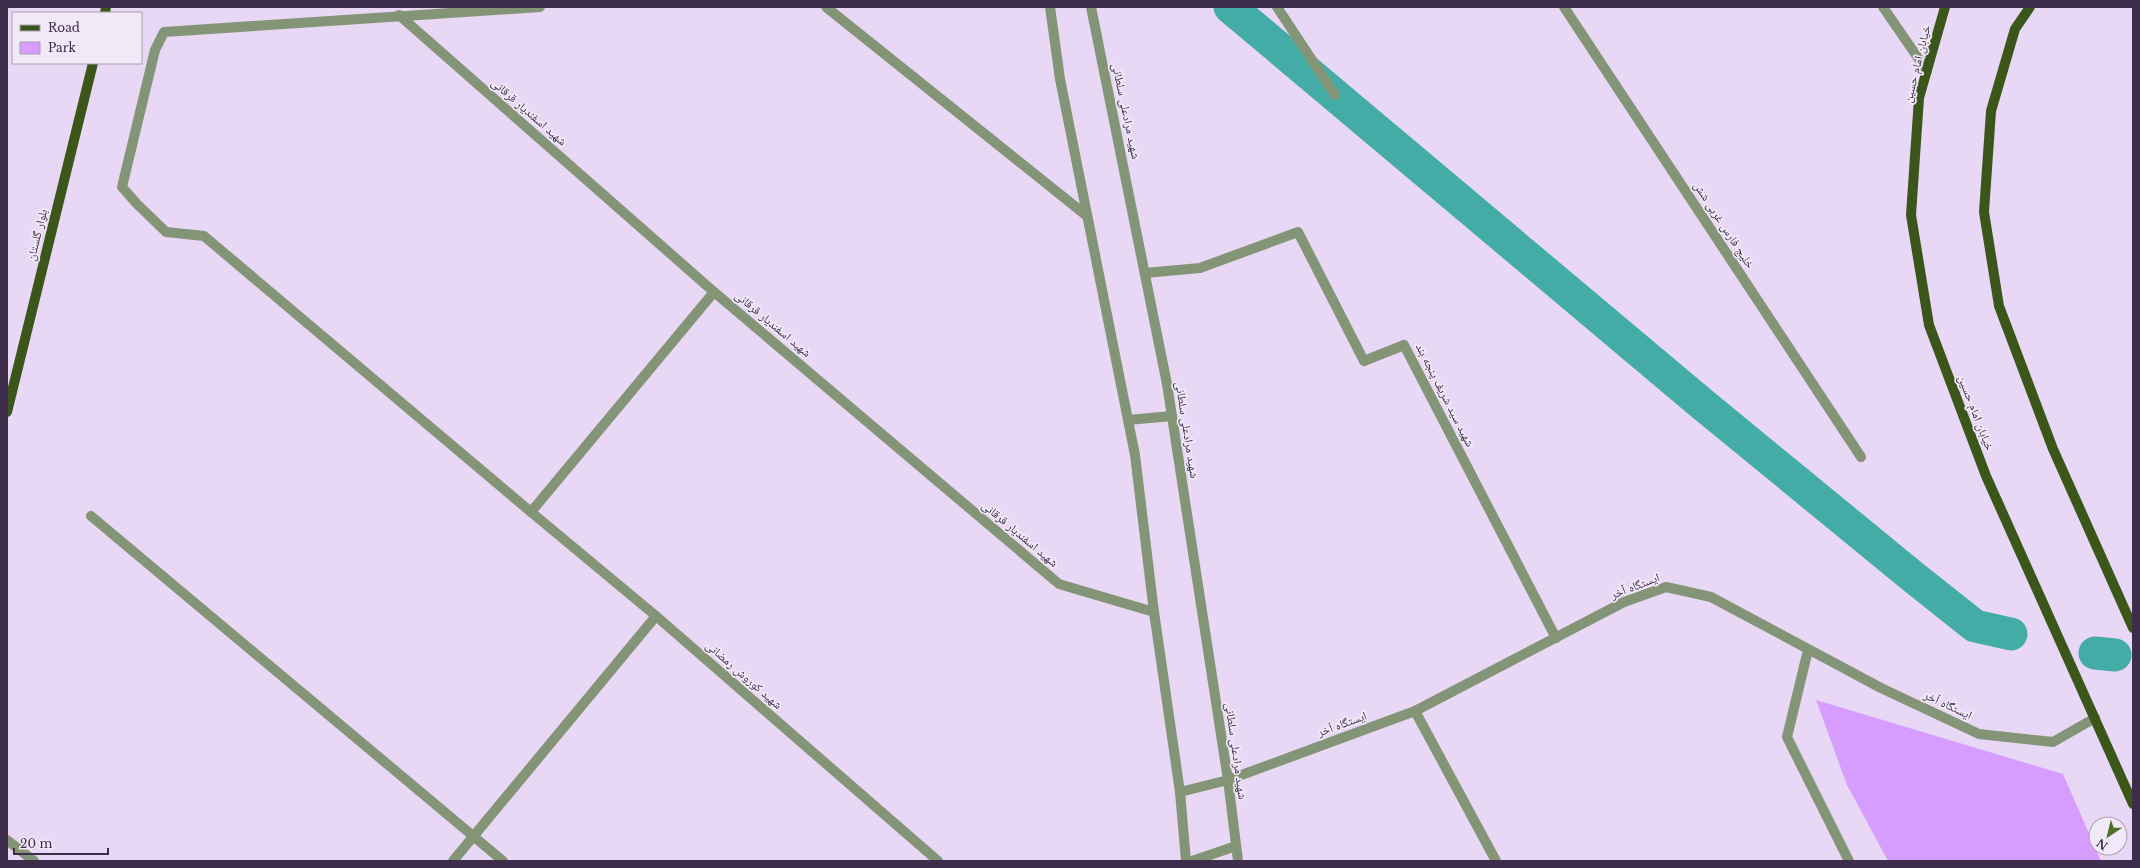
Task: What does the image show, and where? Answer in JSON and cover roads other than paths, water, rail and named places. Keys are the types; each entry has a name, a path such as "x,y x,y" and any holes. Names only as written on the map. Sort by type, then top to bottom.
{"main road":[{"name":"خیابان امام حسین","path":"1945,7 1919,98 1911,215 1929,324 1986,476 2133,804"},
{"path":"2030,7 2015,29 1991,111 1984,212 1999,306 2053,449 2133,628"},
{"name":"بلوار گلستان","path":"7,412 93,64"}],"street":[{"path":"399,15 540,7"},
{"path":"826,7 1087,216"},
{"path":"1050,7 1060,79 1135,455 1154,612 1180,792 1186,861"},
{"name":"شهید مرادعلی سلطانی","path":"1090,7 1146,273 1172,416 1228,780 1238,861"},
{"path":"1277,7 1335,95"},
{"name":"خلیج فارس غربی شش","path":"1564,7 1861,457"},
{"path":"1883,7 1927,71"},
{"name":"شهید اسفندیار قرقانی","path":"399,15 714,292 1059,584 1154,612"},
{"name":"شهید کوروش رمضانی","path":"399,15 164,32 155,50 122,187 166,232 204,236 656,616 938,861"},
{"name":"شهید سید شریف پنجه بند","path":"1146,273 1200,268 1298,232 1364,361 1404,345 1556,638"},
{"path":"531,512 714,292"},
{"path":"1128,420 1172,416"},
{"path":"91,516 474,835 503,861"},
{"name":"ایستگاه آخر","path":"1180,792 1228,780 1415,711 1624,602 1666,587 1711,597 1808,650 1979,734 2053,742 2095,718"},
{"path":"453,861 656,616"},
{"path":"1808,650 1787,737 1849,861"},
{"path":"1415,711 1496,861"},
{"path":"7,840 34,861"},
{"path":"1192,861 1236,846"}],"waterway":[{"path":"1230,7 1701,403 1912,576 1975,626 2011,634"},
{"path":"2095,653 2115,655"}]}
